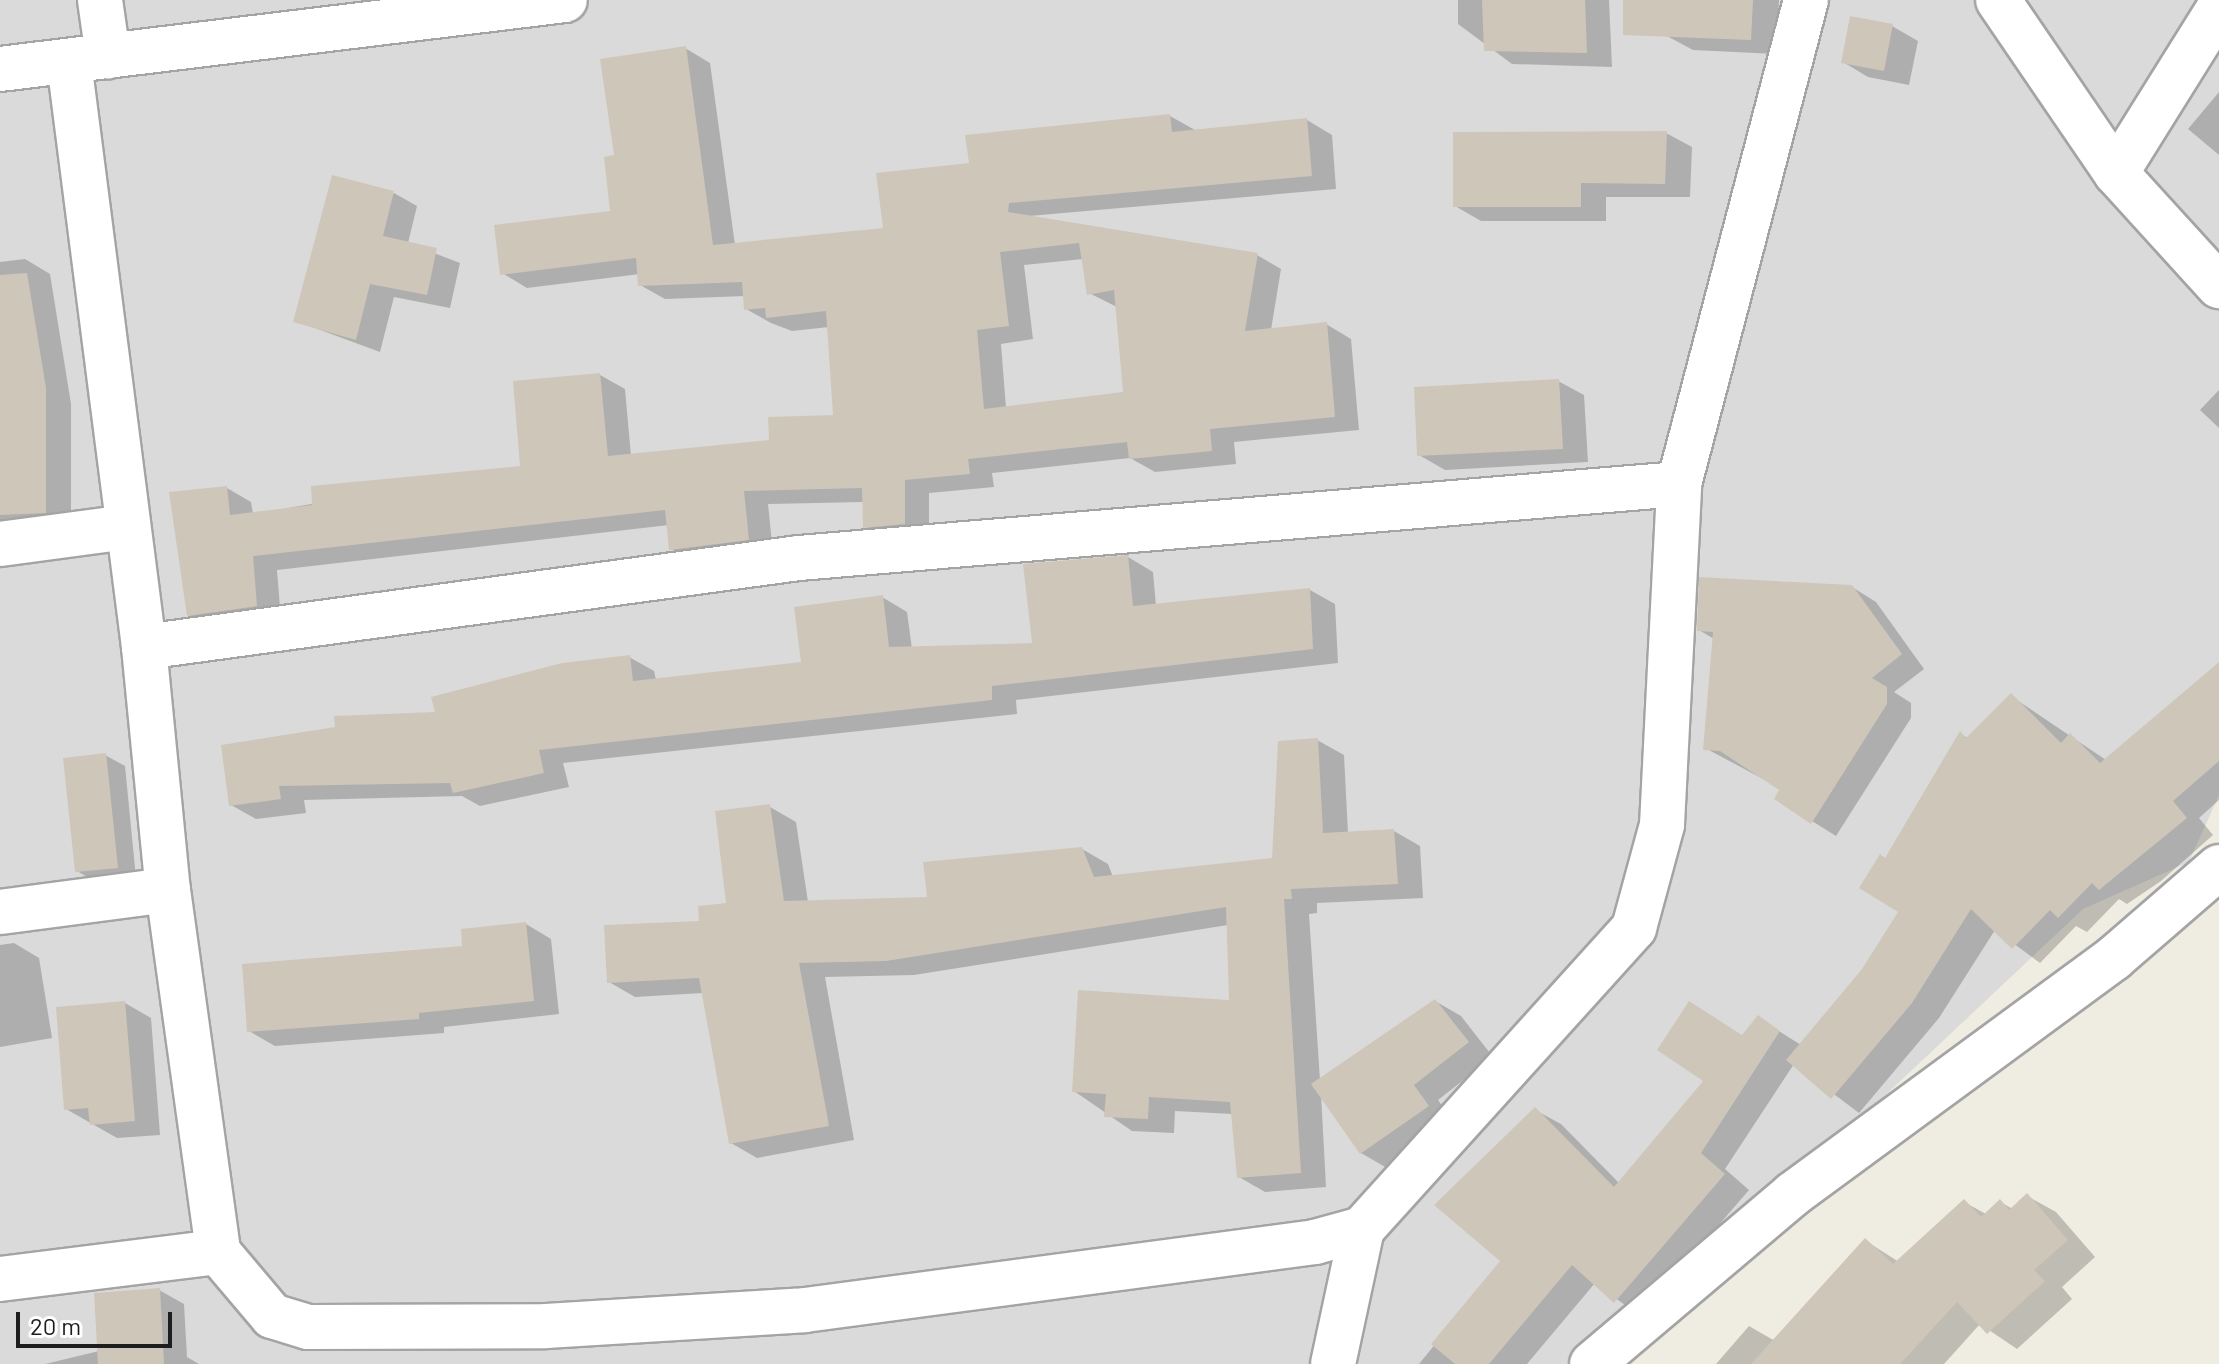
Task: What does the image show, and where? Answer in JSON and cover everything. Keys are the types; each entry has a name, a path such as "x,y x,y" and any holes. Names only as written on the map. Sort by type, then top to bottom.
{"street":[{"path":"100,0 88,59 128,527 144,647 168,890 218,1252 272,1316 308,1327 546,1326 805,1310 1315,1242 1362,1229"},
{"path":"0,69 88,59 276,17 565,0"},
{"path":"1333,1364 1362,1229 1634,928 1662,825 1679,484 1806,0"},
{"path":"1998,0 2116,173 2219,286"},
{"path":"2116,173 2219,8"},
{"path":"144,647 799,558 1679,484"},
{"path":"0,544 128,527"},
{"path":"1592,1364 1793,1194 2114,958 2219,867"},
{"path":"0,912 168,890"},
{"path":"0,1279 218,1252"}],"shaded area":[{"path":"0,0 2219,0 2219,795 2189,862 2083,909 1600,1364 0,1364"}],"building":[{"path":"1482,0 1585,0 1587,53 1484,51"},
{"path":"1623,0 1753,0 1751,40 1623,35"},
{"path":"1850,16 1893,24 1884,71 1841,63"},
{"path":"686,46 713,245 883,228 876,173 969,163 965,135 1170,114 1172,132 1307,118 1312,176 1009,203 1008,212 1258,253 1245,331 1327,322 1335,417 1210,429 1212,451 1129,459 1127,442 968,459 970,474 905,480 905,524 863,528 862,488 744,491 749,540 669,550 665,510 253,556 257,606 187,616 169,492 227,486 230,515 312,505 311,486 520,466 513,381 600,373 608,456 769,440 768,417 833,415 826,311 766,318 765,308 744,310 742,282 638,286 636,258 500,275 494,225 610,211 604,157 614,155 600,59","holes":["1079,243 1087,295 1114,290 1123,392 984,409 977,330 1009,326 1000,252"]},
{"path":"1667,131 1665,184 1581,183 1581,207 1453,207 1453,132"},
{"path":"332,175 394,191 383,236 437,248 427,295 370,284 356,340 293,322"},
{"path":"27,273 46,388 46,513 0,515 0,275"},
{"path":"1559,379 1563,449 1417,456 1414,387"},
{"path":"1128,555 1133,606 1310,588 1313,649 992,686 992,700 539,750 544,773 453,793 450,783 279,786 281,799 229,806 221,745 335,727 334,716 435,712 431,697 562,663 630,655 633,681 801,662 794,607 883,595 889,647 1032,643 1023,564"},
{"path":"1699,577 1852,585 1902,654 1872,678 1887,687 1887,704 1811,824 1774,799 1779,790 1720,751 1703,750 1713,632 1697,631"},
{"path":"2219,662 2219,761 2173,801 2187,818 2099,890 2092,883 2058,918 2050,910 2012,949 1971,909 1912,1003 1831,1099 1786,1060 1862,969 1898,912 1859,888 1880,854 1885,858 1960,731 1966,738 2011,693 2061,743 2070,733 2100,763"},
{"path":"1318,738 1323,833 1394,829 1398,884 1291,889 1292,899 1284,899 1301,1173 1237,1178 1230,1102 1149,1097 1148,1119 1104,1117 1106,1094 1072,1092 1078,990 1229,1000 1226,907 886,961 799,963 829,1126 729,1144 699,978 607,983 604,925 699,921 698,906 726,903 715,811 770,804 784,901 927,897 923,862 1082,847 1094,877 1272,858 1278,741"},
{"path":"106,753 118,868 75,872 63,758"},
{"path":"526,922 534,1001 419,1013 419,1019 247,1032 242,964 462,946 461,929"},
{"path":"1435,999 1469,1042 1414,1085 1429,1106 1360,1154 1311,1084"},
{"path":"125,1001 135,1121 90,1125 88,1108 64,1110 56,1007"},
{"path":"1689,1001 1742,1035 1758,1015 1780,1031 1701,1153 1725,1174 1614,1303 1572,1265 1489,1364 1455,1364 1431,1344 1500,1261 1434,1205 1535,1107 1614,1187 1703,1081 1657,1050"},
{"path":"2027,1193 2068,1240 2034,1270 2045,1281 1987,1334 1957,1302 1900,1364 1751,1364 1865,1238 1893,1264 1964,1199 1981,1217 2000,1199 2009,1210"},
{"path":"160,1288 164,1364 98,1364 94,1293"}]}
